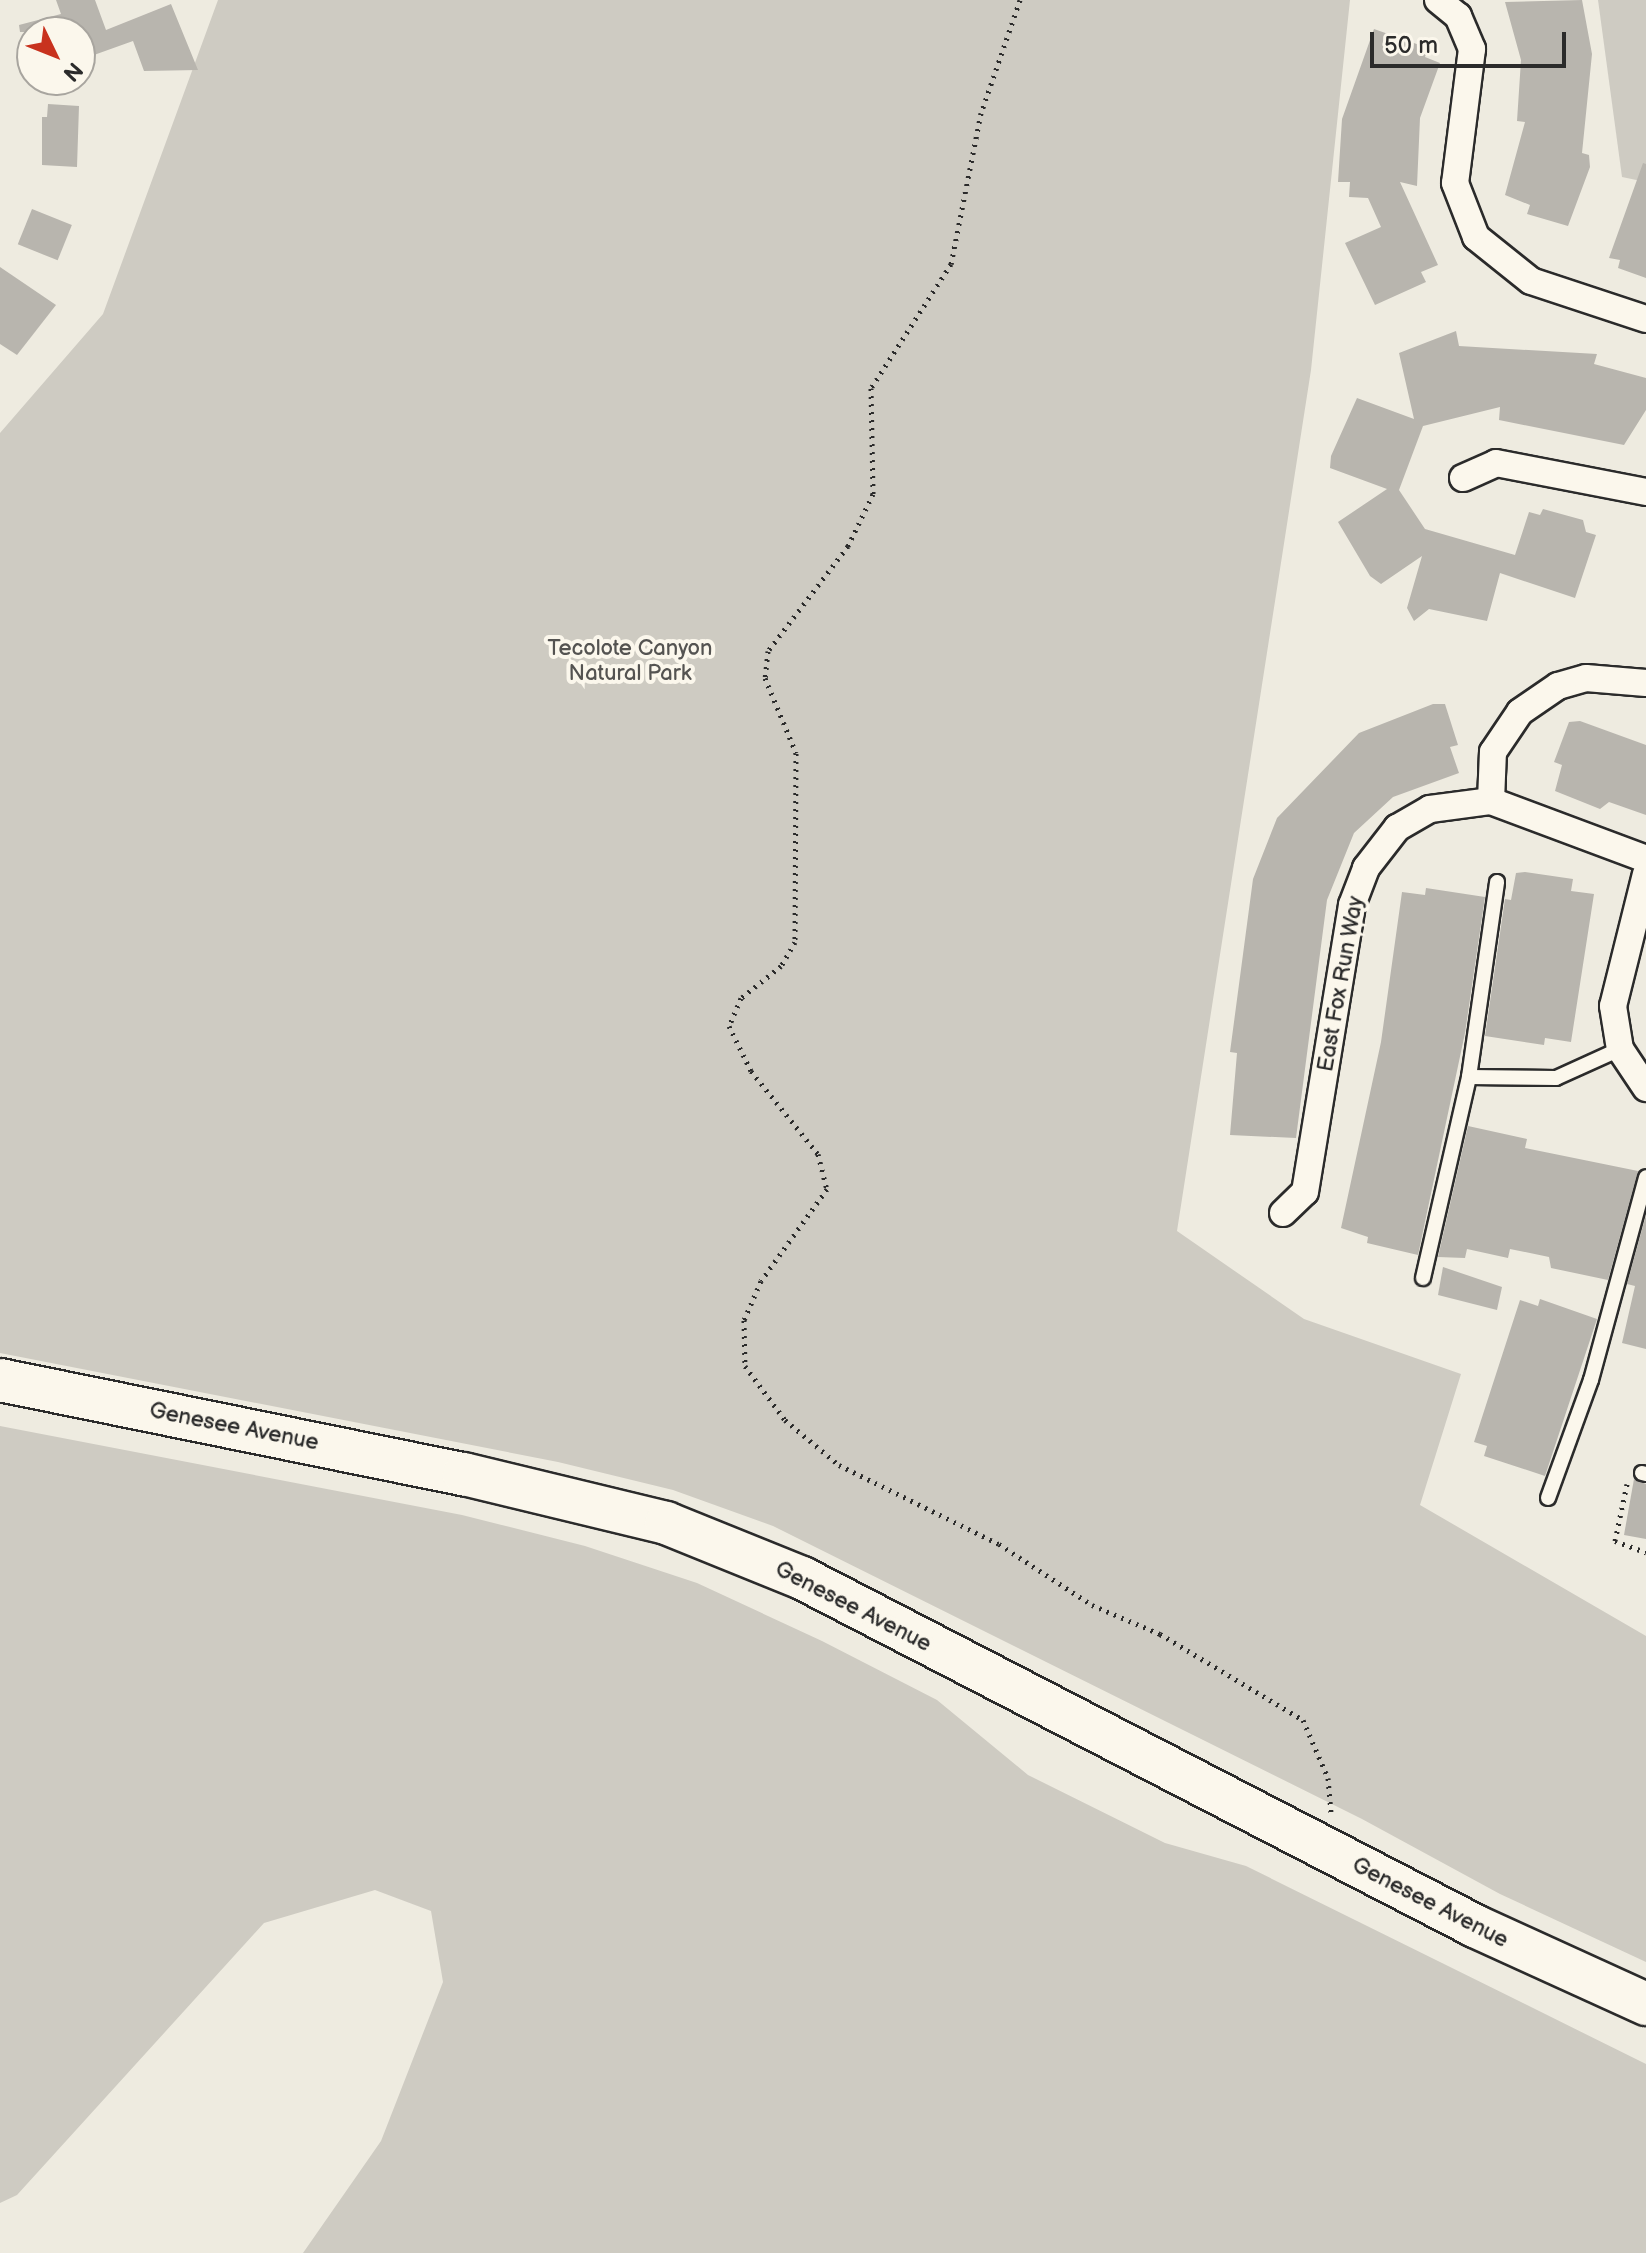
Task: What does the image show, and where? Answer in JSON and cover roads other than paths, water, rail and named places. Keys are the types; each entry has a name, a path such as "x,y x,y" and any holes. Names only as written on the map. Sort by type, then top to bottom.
{"main road":[{"name":"Genesee Avenue","path":"0,1380 464,1474 666,1523 802,1578 1328,1851 1646,2004"}],"street":[{"path":"1438,0 1458,16 1472,49 1455,183 1476,237 1531,281 1646,319"},
{"path":"1463,478 1496,463 1646,492"},
{"path":"1491,801 1493,752 1520,712 1558,686 1586,678 1646,683"},
{"name":"East Fox Run Way","path":"1283,1213 1305,1192 1352,905 1366,868 1397,828 1430,809 1491,801 1646,859"},
{"path":"1646,874 1613,1006 1620,1049 1646,1088"}],"lane":[{"path":"1423,1278 1469,1077 1497,882"},
{"path":"1469,1077 1556,1078 1620,1049"},
{"path":"1548,1498 1591,1380 1646,1177"}],"park label":[{"name":"Tecolote Canyon Natural Park","path":"630,660"}]}
